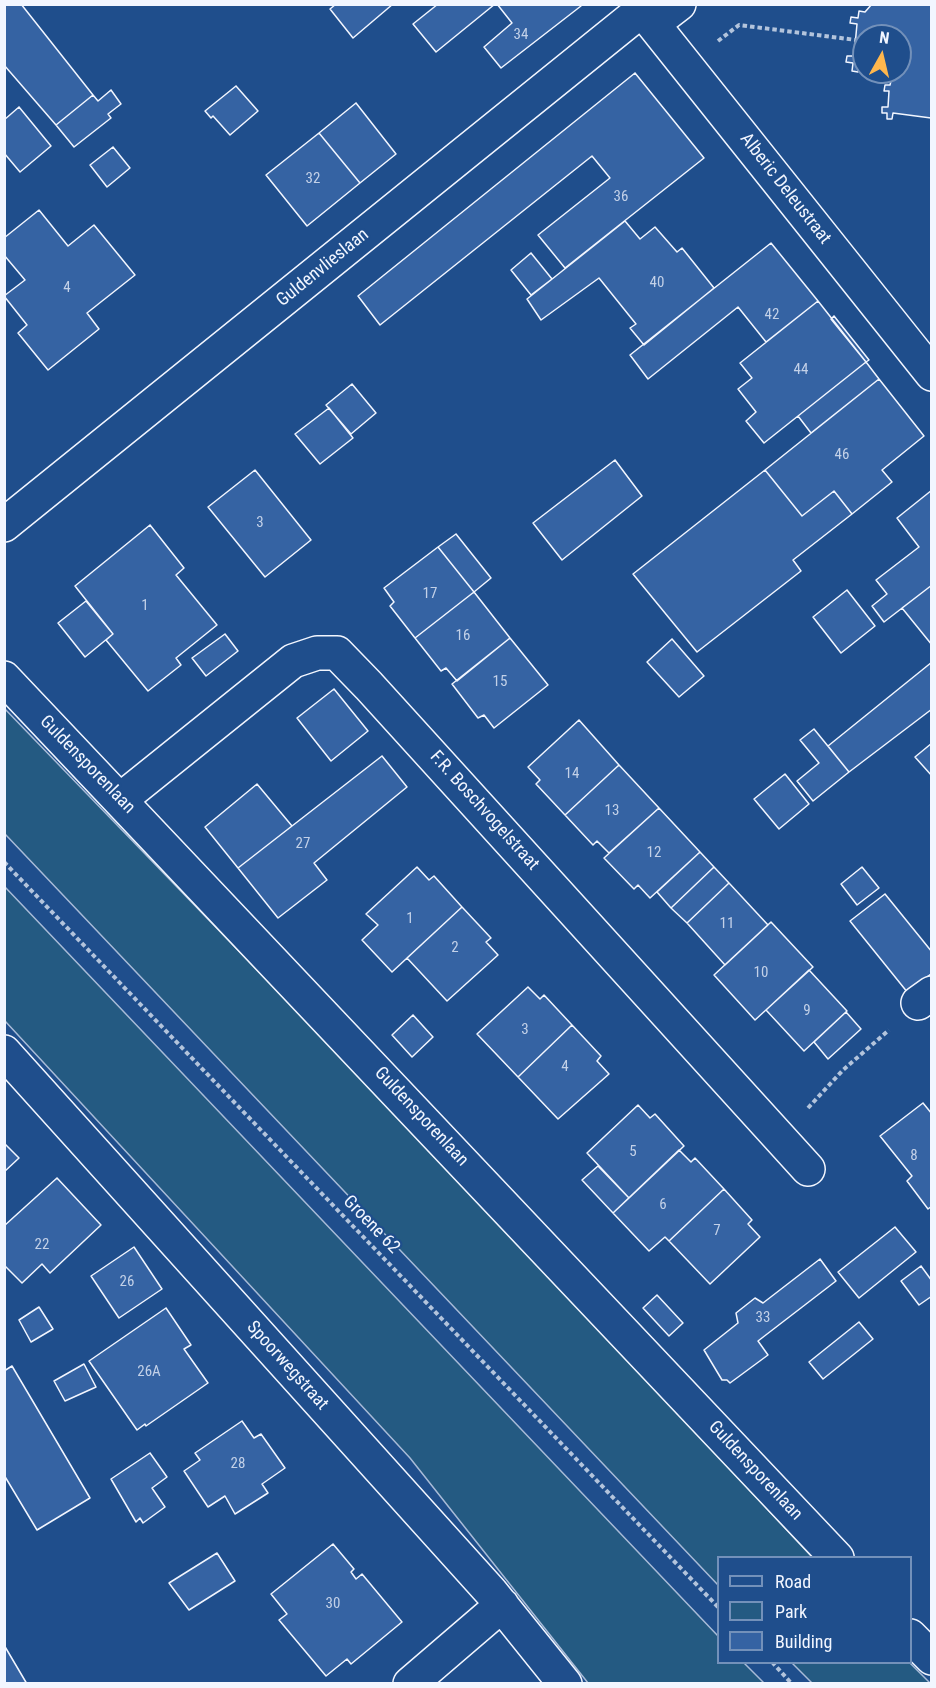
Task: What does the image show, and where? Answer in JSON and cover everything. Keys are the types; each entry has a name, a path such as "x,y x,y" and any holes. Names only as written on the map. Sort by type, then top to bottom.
{"street":[{"name":"Guldenvlieslaan","path":"4,525 644,13 680,4"},
{"name":"Alberic Deleustraat","path":"644,13 932,374"},
{"name":"F.R. Boschvogelstraat","path":"120,800 293,661 317,653 337,653 808,1169"},
{"name":"Guldensporenlaan","path":"4,678 836,1556"},
{"name":"Spoorwegstraat","path":"4,1052 502,1605 565,1683"},
{"path":"410,1683 502,1605"},
{"path":"912,1637 932,1658"}],"path":[{"path":"686,64 739,25 852,39"},
{"name":"Groene 62","path":"4,862 717,1606"},
{"path":"781,1138 843,1070 925,998"},
{"path":"774,1664 792,1683"}],"green space":[{"path":"4,708 464,1184 811,1556 717,1556 717,1584 5,834"},
{"path":"5,887 717,1635 717,1664 745,1664 764,1683 588,1683 410,1458 5,1021"},
{"path":"793,1664 911,1664 930,1683 812,1683"}],"building":[{"path":"4,4 21,4 93,95 56,125 4,65"},
{"path":"336,4 393,4 353,38 330,9"},
{"path":"438,4 495,4 436,52 413,24"},
{"path":"497,4 580,4 581,6 501,68 484,47 512,23"},
{"path":"872,4 932,4 932,124 931,118 893,113 892,119 887,119 887,113 882,113 882,107 888,107 889,91 884,91 885,85 912,84 912,24 850,23 851,17 858,18 859,11 865,12"},
{"path":"847,56 852,56 852,63 846,62"},
{"path":"635,73 704,158 565,268 538,235 610,178 592,156 380,325 358,296"},
{"path":"236,86 258,111 230,135 213,116 211,118 205,111"},
{"path":"111,90 121,104 108,114 111,118 74,147 56,125 93,95 98,101"},
{"path":"356,103 396,154 360,183 319,133"},
{"path":"19,107 51,146 20,172 4,153 4,120"},
{"path":"319,133 360,183 307,226 266,175"},
{"path":"113,147 130,168 107,187 90,165"},
{"path":"39,210 68,246 94,225 135,275 87,313 99,329 48,370 18,333 27,325 4,296 25,280 4,255 4,238"},
{"path":"625,221 640,239 655,227 677,252 682,248 714,288 644,345 630,328 636,324 599,278 541,320 527,299"},
{"path":"771,243 818,301 766,342 738,307 648,379 630,355"},
{"path":"531,253 552,279 531,295 511,270"},
{"path":"818,301 866,362 764,443 746,421 756,412 738,389 752,378 740,363"},
{"path":"834,316 869,360 866,362 831,319"},
{"path":"866,362 879,379 811,433 798,416"},
{"path":"879,379 924,436 882,470 892,482 852,514 834,491 802,516 765,470"},
{"path":"352,384 376,413 351,434 326,405"},
{"path":"329,408 353,438 320,464 295,434"},
{"path":"615,460 642,496 562,560 533,523"},
{"path":"255,470 311,540 265,577 208,507"},
{"path":"765,470 802,516 834,491 852,514 793,560 801,571 697,652 633,574"},
{"path":"932,490 932,585 884,622 872,606 887,594 876,580 919,547 897,518"},
{"path":"150,525 184,568 176,575 217,625 176,658 181,665 148,691 106,640 113,634 75,586"},
{"path":"456,534 491,578 474,592 438,547"},
{"path":"438,547 474,592 415,638 390,606 394,602 384,588"},
{"path":"932,585 932,645 902,608"},
{"path":"847,590 875,626 841,653 813,617"},
{"path":"474,592 510,638 457,681 446,668 441,671 415,638"},
{"path":"86,601 113,634 85,657 58,623"},
{"path":"225,634 238,651 206,676 192,658"},
{"path":"510,638 548,685 494,728 484,715 478,718 452,684"},
{"path":"672,639 704,676 679,697 647,662"},
{"path":"932,662 932,709 849,772 828,746"},
{"path":"334,689 368,731 331,761 297,718"},
{"path":"579,720 619,765 565,815 536,784 540,780 528,767"},
{"path":"814,729 849,772 813,801 797,781 819,763 800,740"},
{"path":"932,743 932,776 915,757"},
{"path":"382,756 407,787 314,863 327,880 278,918 238,868"},
{"path":"619,765 659,808 609,853 597,841 593,845 565,815"},
{"path":"785,774 809,804 779,829 754,799"},
{"path":"257,784 292,826 238,868 205,827"},
{"path":"659,808 700,852 650,898 638,885 634,889 604,858"},
{"path":"700,852 714,867 671,908 657,892"},
{"path":"417,867 429,880 434,876 462,907 392,972 362,940 378,925 366,914"},
{"path":"714,867 729,883 687,923 671,908"},
{"path":"862,867 879,888 857,905 841,884"},
{"path":"729,883 768,925 725,965 687,923"},
{"path":"885,894 932,952 932,973 908,993 850,921"},
{"path":"462,907 491,938 486,942 498,955 447,1001 407,958"},
{"path":"771,922 813,967 755,1020 714,975"},
{"path":"809,970 847,1011 804,1051 766,1010"},
{"path":"528,987 540,999 544,995 572,1025 518,1077 477,1034"},
{"path":"846,1012 861,1029 828,1059 814,1042"},
{"path":"413,1015 433,1037 412,1057 392,1035"},
{"path":"572,1025 601,1056 597,1061 609,1074 558,1119 518,1077"},
{"path":"923,1103 932,1114 932,1206 928,1209 907,1181 912,1176 880,1136"},
{"path":"638,1105 650,1118 655,1114 684,1146 629,1198 587,1153"},
{"path":"4,1143 19,1158 4,1172"},
{"path":"679,1150 691,1162 695,1158 724,1189 669,1241 665,1237 649,1251 613,1213"},
{"path":"598,1166 629,1198 613,1213 582,1180"},
{"path":"57,1178 101,1225 50,1273 42,1264 22,1283 4,1265 4,1226"},
{"path":"724,1189 752,1220 748,1224 760,1237 710,1284 669,1241"},
{"path":"895,1227 916,1252 859,1298 838,1272"},
{"path":"134,1247 162,1289 119,1318 91,1276"},
{"path":"820,1259 836,1281 758,1341 768,1355 730,1383 722,1380 704,1350 738,1323 736,1313 755,1298 763,1303"},
{"path":"921,1266 932,1281 932,1296 919,1305 901,1281"},
{"path":"657,1295 683,1323 669,1336 643,1308"},
{"path":"39,1307 53,1329 31,1342 19,1320"},
{"path":"166,1308 191,1345 184,1349 208,1383 137,1430 89,1361"},
{"path":"859,1322 873,1339 823,1379 809,1362"},
{"path":"84,1364 96,1387 65,1401 54,1381"},
{"path":"12,1366 90,1498 37,1530 4,1475 4,1371"},
{"path":"242,1421 254,1438 261,1434 285,1468 262,1484 268,1493 235,1514 225,1496 208,1507 184,1471 200,1460 195,1453"},
{"path":"150,1453 167,1477 152,1488 165,1507 143,1523 140,1518 136,1522 111,1479"},
{"path":"333,1544 354,1569 351,1572 356,1579 362,1574 402,1622 351,1664 347,1659 326,1676 279,1620 287,1614 271,1594"},
{"path":"217,1553 235,1581 189,1610 169,1583"},
{"path":"4,1645 27,1684 4,1684"}]}
